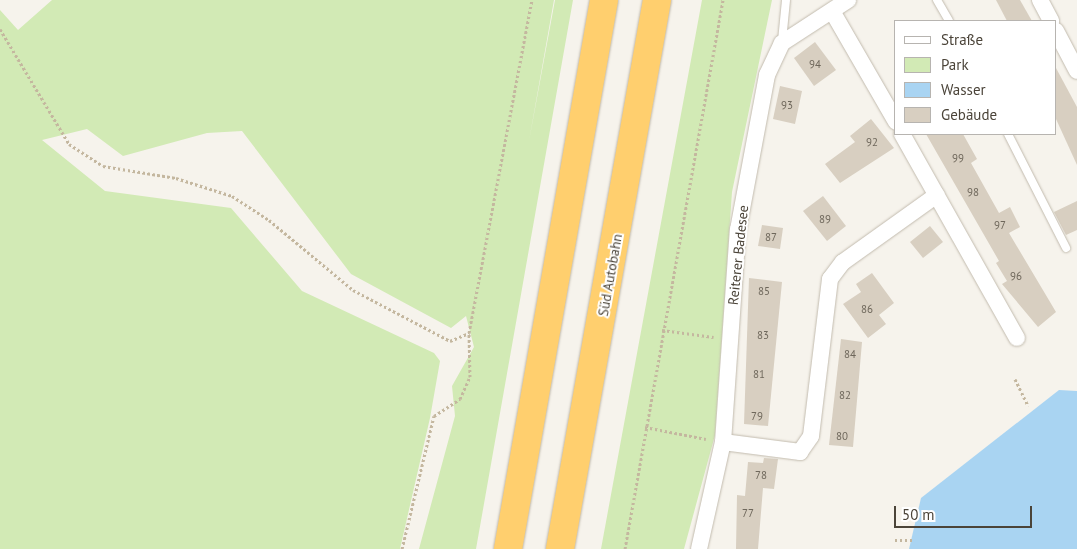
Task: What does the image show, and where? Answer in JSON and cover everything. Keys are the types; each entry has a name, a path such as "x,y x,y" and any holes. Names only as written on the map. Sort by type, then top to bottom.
{"highway":[{"path":"508,549 604,0"},
{"name":"Süd Autobahn","path":"560,549 657,0"}],"street":[{"path":"782,43 848,0"},
{"path":"1040,0 1050,20"},
{"path":"832,11 894,119"},
{"path":"1057,33 1077,71"},
{"name":"Reiterer Badesee","path":"699,549 723,442 738,230 767,75 782,43"},
{"path":"903,135 1017,338"},
{"path":"723,442 800,452 811,436 830,279 843,262 937,195"}],"lane":[{"path":"782,43 786,0"},
{"path":"937,0 948,20"},
{"path":"1009,135 1066,248"}],"path":[{"path":"402,549 434,416 460,399 470,377 469,333 532,0"},
{"path":"625,549 662,330 723,0"},
{"path":"0,29 69,144 103,166 176,178 232,196 270,220 353,290 430,334 450,341 469,333"},
{"path":"662,330 731,339"},
{"path":"1015,379 1028,406"},
{"path":"646,427 723,442"},
{"path":"895,540 912,540"}],"green space":[{"path":"52,0 554,0 529,141 555,0 573,0 476,549 419,549 455,416 452,386 474,347 466,316 451,328 351,274 242,131 207,133 123,156 87,129 42,140 105,191 231,208 302,291 434,353 440,361 430,418 400,549 0,549 0,10 18,30"},
{"path":"702,0 772,0 732,192 715,435 684,549 601,549"}],"water":[{"path":"1059,390 1077,391 1077,549 909,549 921,498"}],"building":[{"path":"996,0 1020,0 1031,20 1006,20"},
{"path":"815,42 836,70 814,86 794,58"},
{"path":"1057,70 1077,107 1077,165 1057,121"},
{"path":"780,86 802,91 795,124 773,119"},
{"path":"871,119 894,148 840,183 825,164 855,142 850,136"},
{"path":"927,135 964,135 977,159 971,163 999,213 1010,207 1020,227 1009,233 1056,312 1038,327 1002,284 1007,281 996,263 999,261"},
{"path":"823,196 846,226 827,241 803,211"},
{"path":"1077,201 1077,230 1066,235 1054,212"},
{"path":"762,225 783,228 780,249 758,246"},
{"path":"930,226 943,242 923,258 910,242"},
{"path":"872,273 894,303 879,315 886,324 868,338 843,304 861,292 856,284"},
{"path":"749,278 782,282 768,426 744,424"},
{"path":"841,339 862,342 853,447 829,445"},
{"path":"764,458 778,459 774,489 763,488 758,549 736,549 737,495 745,496 748,462 763,463"}]}
